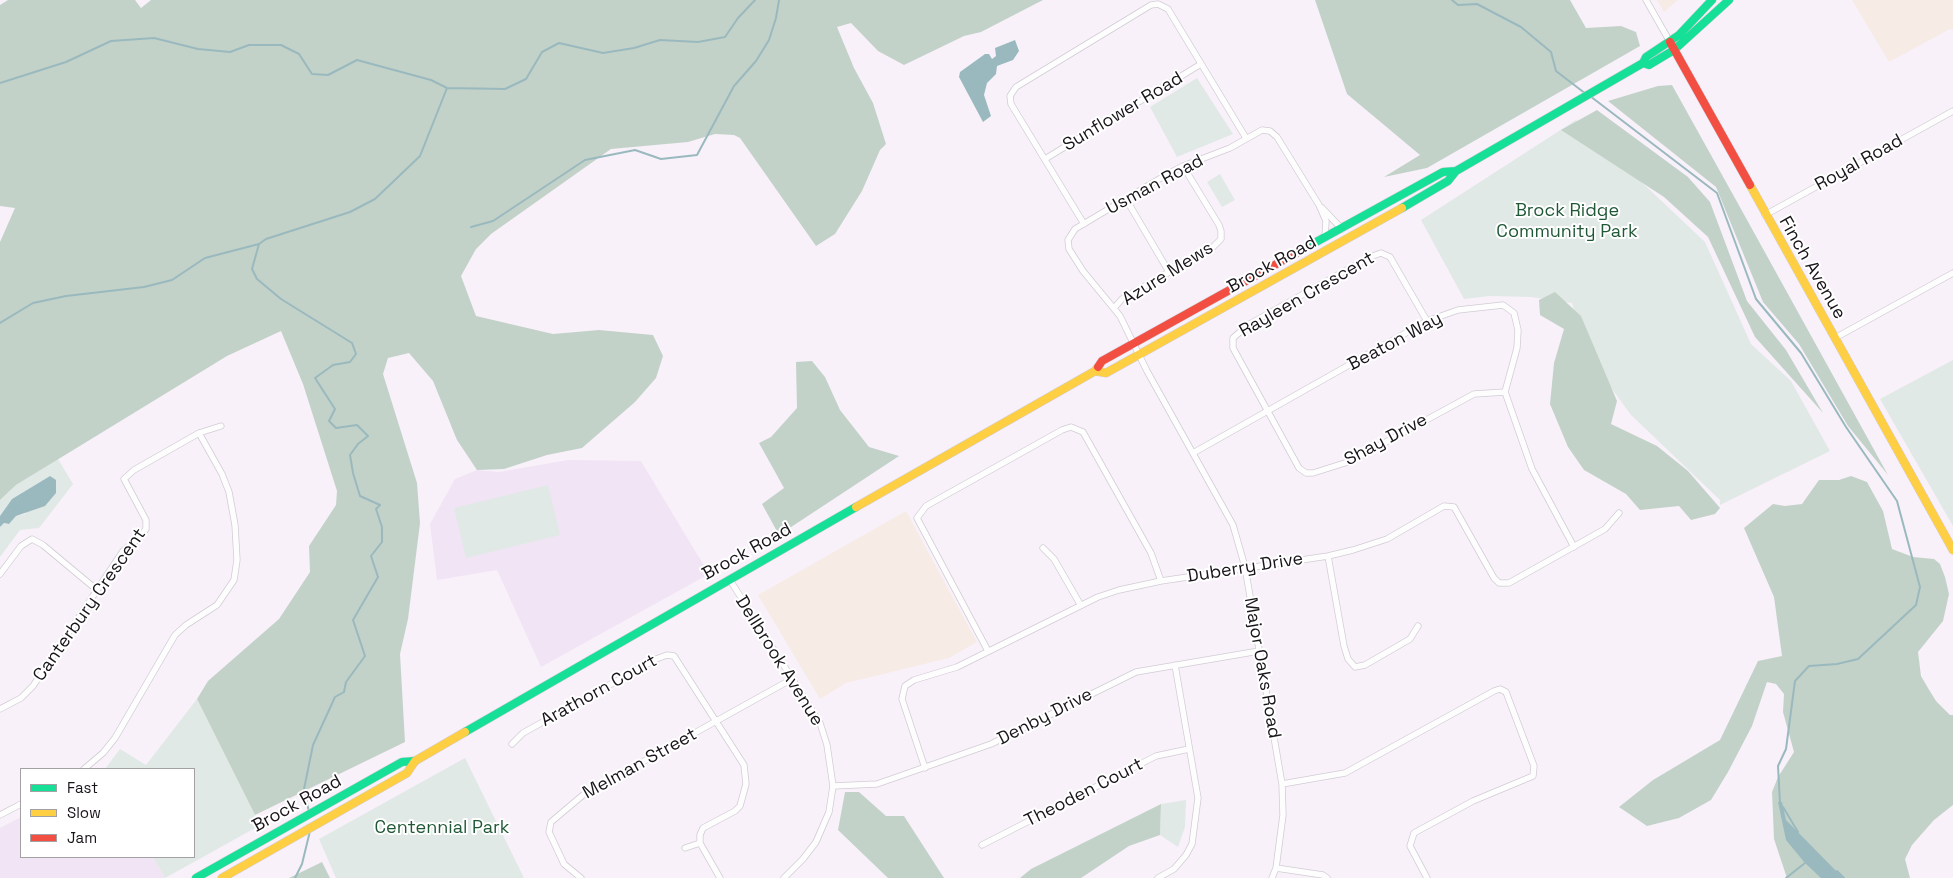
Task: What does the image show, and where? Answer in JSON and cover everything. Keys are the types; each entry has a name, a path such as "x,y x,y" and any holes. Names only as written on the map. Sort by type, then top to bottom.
{"main road":[{"name":"Brock Road","path":"1095,371 1106,373 1336,246 1448,181 1456,171 1643,63 1646,57 1670,42 1712,0"},
{"name":"Brock Road","path":"1643,63 1650,65 1674,50 1729,0"},
{"name":"Finch Avenue","path":"1670,42 1953,550"},
{"name":"Brock Road","path":"222,878 407,773 415,761 557,677 1095,371 1102,362 1443,172 1456,171"},
{"path":"1336,246 1342,229"},
{"name":"Brock Road","path":"196,878 402,762 415,761"}],"street":[{"name":"Finch Avenue","path":"1646,0 1670,42"},
{"path":"1084,224 1011,104 1010,96 1016,87 1155,4 1164,5 1168,9 1246,138"},
{"name":"Sunflower Road","path":"1045,159 1201,64"},
{"name":"Royal Road","path":"1765,215 1953,111"},
{"name":"Usman Road","path":"1114,308 1093,284 1069,250 1069,236 1084,224 1183,166 1230,148 1262,130 1274,133 1319,205 1326,221 1325,238"},
{"name":"Azure Mews","path":"1114,308 1122,299 1213,247 1221,239 1219,225 1183,166"},
{"path":"1126,199 1169,272"},
{"name":"Usman Road","path":"1319,205 1342,229"},
{"name":"Rayleen Crescent","path":"1269,411 1234,348 1233,338 1248,325 1370,257 1381,253 1390,257 1427,321"},
{"path":"1835,338 1953,273"},
{"name":"Beaton Way","path":"1193,453 1427,321 1458,310 1503,305 1514,313 1518,330 1517,348 1505,392"},
{"name":"Major Oaks Road","path":"1114,308 1233,524 1245,567 1282,784 1283,815 1276,868 1272,878"},
{"path":"1505,392 1532,469 1574,547"},
{"name":"Shay Drive","path":"1269,411 1299,468 1306,473 1313,473 1350,461 1474,394 1505,392"},
{"name":"Canterbury Crescent","path":"0,709 21,698 33,686 123,551 138,539 146,529 146,520 124,479 134,470 200,433 221,426"},
{"path":"988,651 919,525 917,518 926,506 1071,426 1083,432 1152,553 1162,581"},
{"path":"85,768 104,753 115,738 176,635 186,625 217,605 234,580 237,560 235,525 229,492 222,474 200,433"},
{"name":"Duberry Drive","path":"925,768 902,699 905,686 914,680 957,667 1080,604 1119,590 1162,581 1328,556 1387,539 1444,506 1454,508 1499,583 1509,583 1605,529 1619,514"},
{"path":"0,574 21,546 32,539 43,545 97,590"},
{"path":"1042,548 1054,559 1080,604"},
{"path":"1328,556 1344,646 1348,660 1355,667 1365,665 1410,639 1418,626"},
{"name":"Dellbrook Avenue","path":"730,580 820,723 827,745 833,786 829,812 816,842 804,859 784,878"},
{"name":"Denby Drive","path":"833,786 877,784 991,744 1136,672 1259,651"},
{"name":"Arathorn Court","path":"512,744 523,733 656,659 667,655 674,656 744,766 746,784 740,806 703,828 700,843"},
{"path":"1158,878 1174,869 1186,855 1192,844 1198,798 1175,665"},
{"name":"Melman Street","path":"581,878 564,864 549,832 551,822 583,795 792,679"},
{"path":"1282,784 1344,773 1494,691 1500,689 1506,692 1534,766 1533,776 1473,801 1414,834 1410,846 1427,878"},
{"name":"Theoden Court","path":"982,845 1156,756 1189,749"},
{"path":"0,815 20,805"},
{"path":"685,848 700,843 720,878"},
{"path":"1276,868 1323,875 1327,878"}],"shaded area":[{"path":"8,0 135,0 141,8 151,0 1043,0 981,32 964,36 904,65 878,51 851,23 837,27 854,68 873,103 886,144 880,150 862,191 835,234 816,246 740,138 734,135 715,134 688,142 611,149 491,234 476,249 461,276 476,316 553,334 599,330 653,335 663,356 656,378 635,402 582,448 547,455 504,469 477,470 457,440 433,381 409,353 388,358 383,374 417,483 420,523 408,619 400,654 405,742 255,815 197,699 208,681 279,619 310,572 309,546 336,505 337,491 303,384 281,331 227,356 16,485 0,500 0,242 15,208 0,206 0,5"},
{"path":"1315,0 1570,0 1586,28 1621,26 1636,32 1640,46 1427,168 1384,177 1420,155 1347,94"},
{"path":"1657,0 1678,0 1664,12"},
{"path":"1852,0 1953,0 1953,30 1950,29 1889,62"},
{"path":"1672,85 1888,475 1848,426 1799,344 1763,302 1716,187 1608,101 1658,86"},
{"path":"1597,110 1688,177 1710,202 1747,301 1786,350 1823,413 1755,337 1708,237 1664,197 1561,130"},
{"path":"1555,292 1581,316 1617,401 1611,424 1657,446 1688,471 1720,508 1715,514 1691,520 1679,506 1640,510 1626,494 1584,470 1568,447 1550,404 1554,363 1564,329 1540,315 1539,300"},
{"path":"812,361 825,377 840,410 869,447 899,456 779,535 762,504 784,488 759,443 771,437 797,408 796,362"},
{"path":"568,460 641,461 709,574 541,667 497,570 437,580 430,524 455,479 477,470 499,472"},
{"path":"1851,476 1867,482 1883,511 1892,549 1913,557 1934,559 1940,564 1945,577 1949,594 1943,621 1918,652 1921,676 1936,701 1950,715 1953,715 1953,805 1934,820 1912,845 1905,859 1910,878 1787,878 1774,839 1772,792 1778,777 1794,752 1783,712 1784,694 1776,684 1767,682 1752,726 1711,800 1679,818 1647,826 1619,807 1653,780 1720,740 1758,661 1782,656 1774,597 1744,528 1773,504 1785,506 1802,504 1819,480 1839,480"},
{"path":"906,511 977,642 949,658 846,683 820,699 758,595"},
{"path":"845,792 859,792 886,816 904,816 944,878 888,878 838,830"},
{"path":"1161,804 1160,835 1129,846 1081,878 1020,878 1031,869"},
{"path":"20,818 20,858 154,858 165,878 0,878 0,828"},
{"path":"322,862 330,878 289,878"}],"green space":[{"path":"1197,78 1233,134 1177,157 1150,107"},
{"name":"Brock Ridge Community Park","path":"1576,120 1705,242 1751,344 1791,381 1830,451 1720,505 1720,500 1631,415 1588,356 1572,303 1531,297 1490,296 1464,299 1421,220"},
{"path":"1220,174 1235,200 1222,207 1207,182"},
{"path":"1953,360 1953,526 1880,399"},
{"path":"58,459 73,484 39,528 20,530 0,557 0,527 4,523 9,524 16,516 25,514 50,476 12,499 0,516 0,500 16,485"},
{"path":"548,485 560,535 466,558 454,508"},
{"path":"197,699 255,815 257,827 165,878 154,858 195,858 195,768 106,768 120,749 146,765"},
{"name":"Centennial Park","path":"465,758 524,878 336,878 319,839"},
{"path":"1186,800 1185,827 1178,847 1160,835 1161,804"}],"water":[{"path":"1015,40 1019,51 1013,60 997,66 996,74 987,83 984,95 991,116 983,122 959,77 960,72 985,54 989,54 992,59 996,56 995,48"},
{"path":"50,476 56,480 56,493 45,506 16,516 9,524 4,523 0,527 0,516 12,499"},
{"path":"1778,802 1782,802 1786,820 1843,878 1821,878 1805,863 1786,840"}],"waterway":[{"path":"0,83 66,62 111,41 154,38 198,49 230,52 249,45 281,45 299,54 312,74 328,75 357,60 431,80 447,88 505,89 526,79 542,52 559,43 603,53 634,48 660,40 698,42 725,37 738,18 755,0"},
{"path":"471,227 493,221 585,160 635,150 661,159 697,155 734,86 756,61 769,40 779,0"},
{"path":"1452,0 1458,5 1477,4 1521,27 1551,52 1556,71 1586,94"},
{"path":"0,323 33,303 66,296 144,287 172,280 205,258 259,244 266,239 350,212 375,199 420,156 447,88"},
{"path":"1590,96 1717,193 1756,299 1801,353 1846,427 1897,501 1920,587 1916,605 1858,659 1837,664 1809,666 1795,681 1786,749 1778,766 1780,803"},
{"path":"259,244 252,269 257,279 281,299 352,343 356,354 350,362 333,365 315,378 335,409 329,421 336,428 357,425 368,436 358,444 350,455 360,496 380,505 376,509 382,527 382,542 371,556 378,577 353,620 365,656 346,682 344,692 335,697 313,745 304,789 309,812"},
{"path":"1783,807 1798,832"},
{"path":"295,878 302,864 310,831"},
{"path":"1786,878 1805,863"},
{"path":"1837,871 1844,878"}],"traffic: fast":[{"path":"1402,208 1448,181 1456,171 1643,63 1646,57 1679,35 1712,0"},
{"path":"1643,63 1649,65 1674,50 1729,0"},
{"path":"1307,247 1443,172 1456,171"},
{"path":"465,732 856,507"},
{"path":"196,878 402,762 415,761"}],"traffic: slow":[{"path":"1750,185 1953,550"},
{"path":"1095,371 1106,373 1402,208"},
{"path":"856,507 1095,371 1098,367"},
{"path":"222,878 407,773 415,761 465,732"}],"traffic: jam":[{"path":"1670,42 1750,185"},
{"path":"1098,367 1102,361 1307,247"}]}
